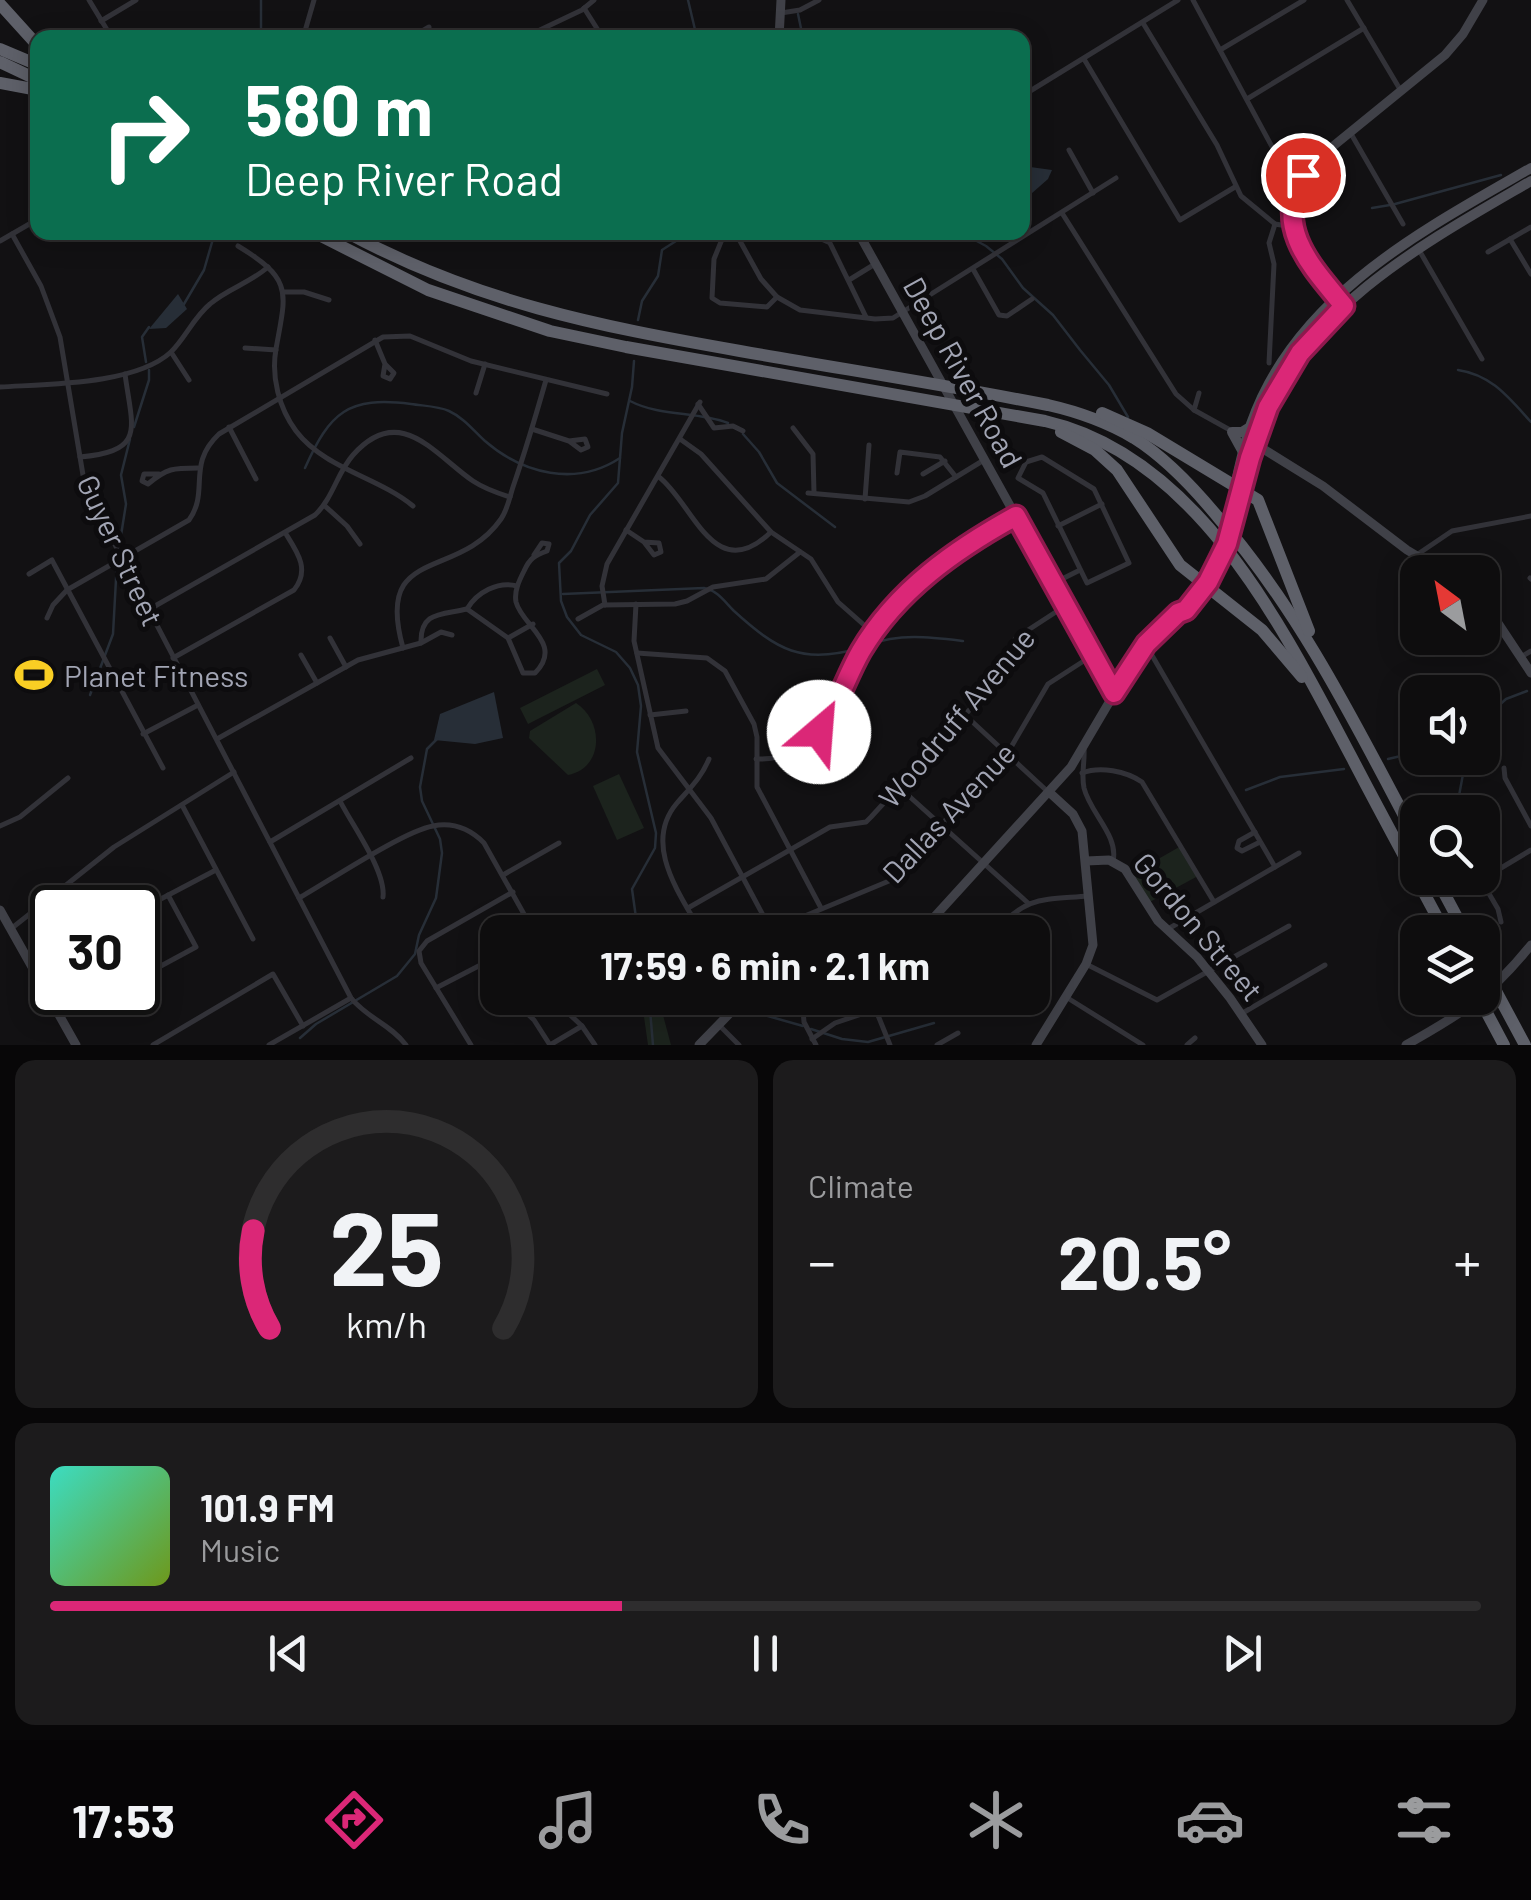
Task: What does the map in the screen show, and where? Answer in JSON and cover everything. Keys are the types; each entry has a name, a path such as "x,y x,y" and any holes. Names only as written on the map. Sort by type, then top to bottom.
{"highway":[{"path":"0,4 30,37"},
{"path":"0,49 30,62"},
{"path":"0,62 30,76"},
{"path":"0,83 30,89"},
{"path":"328,240 428,290 550,331 626,348 986,410 1080,430 1123,451 1152,472 1212,535 1258,594 1299,657 1435,915"},
{"path":"363,240 458,284 554,315 1036,402 1109,424 1172,468 1212,510 1260,569 1333,682"},
{"path":"1036,402 1079,407 1118,419 1258,500 1333,682 1400,808"},
{"path":"986,410 1061,432 1095,450 1124,477 1176,560 1268,637 1325,708"},
{"path":"1500,999 1524,1045"},
{"path":"1484,1015 1504,1045"}],"main road":[{"path":"1202,585 1217,558 1250,437 1294,362 1340,301 1403,247 1531,168"},
{"path":"1340,301 1531,180"},
{"path":"1232,432 1250,437"},
{"path":"1232,432 1246,455"},
{"path":"1246,455 1266,451"}],"street":[{"path":"89,0 107,30"},
{"path":"102,21 136,0"},
{"path":"305,30 314,0"},
{"path":"543,30 594,0"},
{"path":"779,30 781,0"},
{"path":"780,12 800,10 819,0"},
{"path":"1030,91 1178,0"},
{"path":"1193,0 1285,172 1298,185"},
{"path":"1220,50 1304,0"},
{"path":"1347,0 1401,91"},
{"path":"1340,301 1305,258 1293,228 1292,209 1298,185 1313,163 1448,52 1483,0"},
{"path":"584,8 598,30"},
{"path":"1144,22 1246,202 1275,224 1293,228"},
{"path":"423,30 429,26"},
{"path":"1247,98 1364,28"},
{"path":"1084,59 1180,220 1236,186"},
{"path":"1350,132 1403,224"},
{"path":"1069,150 1093,193"},
{"path":"1030,233 1116,178"},
{"path":"1062,213 1173,390 1194,410 1232,432"},
{"path":"0,241 30,224"},
{"path":"1269,363 1274,264 1269,236 1275,224"},
{"path":"1488,252 1531,227"},
{"name":"Guyer Street","path":"12,234 52,311 85,487 351,998 367,1016 393,1029 406,1045"},
{"path":"1510,239 1531,274"},
{"path":"722,240 714,259 712,298 720,303 761,308 777,297"},
{"path":"739,240 761,279 777,297 800,310 888,319 1019,240"},
{"name":"Deep River Road","path":"862,240 1114,693"},
{"path":"828,242 866,317"},
{"path":"238,246 268,268 284,292 285,315 276,350 276,378 280,397 296,430 344,468 398,494 413,506"},
{"path":"1419,250 1482,359"},
{"path":"848,280 875,264"},
{"path":"0,387 124,374 151,365 171,352 210,303 268,268"},
{"path":"973,269 999,316 1007,316 1032,299"},
{"path":"284,292 304,292 329,300"},
{"path":"46,618 67,590 188,520 197,505 198,468 211,441 375,340 390,335 410,336 485,364 606,394"},
{"path":"375,340 385,364"},
{"path":"245,348 276,350"},
{"path":"171,352 189,380"},
{"path":"476,392 485,364"},
{"path":"80,457 112,454 128,440 131,423 124,374"},
{"path":"403,648 394,612 403,585 417,572 484,538 503,516 546,380"},
{"path":"1194,410 1199,393"},
{"path":"605,605 603,576 699,403 714,428 733,426 743,431"},
{"path":"229,427 256,479"},
{"path":"793,428 813,454 811,493 912,502 984,460"},
{"path":"532,429 570,441"},
{"path":"148,610 316,515 357,450 371,440 394,433 408,434 429,443 473,481 510,497"},
{"path":"1250,437 1415,555"},
{"path":"680,439 701,454 772,532 817,567 846,611 872,632"},
{"path":"864,499 869,445"},
{"path":"897,474 900,452 940,457 956,477"},
{"path":"1042,457 1094,489 1130,562 1086,583 1058,526 1043,493 1018,478 1020,469 1031,458 1042,457"},
{"path":"922,474 945,461"},
{"path":"159,474 198,468"},
{"path":"658,477 673,488 700,532 716,544 747,547 762,542 772,532"},
{"path":"1058,526 1102,504"},
{"path":"324,506 339,517 360,544"},
{"path":"756,760 781,758 819,732 872,632 941,563 1016,516"},
{"path":"1417,555 1452,531 1531,516"},
{"path":"626,530 644,542"},
{"path":"173,658 294,590 302,577 302,565 286,533"},
{"path":"578,619 605,605 675,604 714,586 766,578 800,552"},
{"path":"467,608 508,638 523,674 535,673 542,666 544,648 533,624 517,606 517,586 534,555"},
{"path":"29,574 52,560 163,768"},
{"path":"1054,583 1080,570"},
{"path":"933,915 1071,767 1146,644 1202,585"},
{"path":"421,642 427,618 467,608 494,587 517,586"},
{"path":"636,604 634,641 658,748 711,818 763,915"},
{"name":"Woodruff Avenue","path":"688,908 830,827 866,822 984,693 1016,638 1066,605"},
{"path":"508,638 533,624"},
{"path":"1500,626 1531,673"},
{"path":"216,740 375,654 421,642 441,632 452,635"},
{"path":"330,638 346,667"},
{"path":"1146,644 1275,867"},
{"path":"1521,657 1531,651"},
{"path":"637,653 707,658 720,665 754,724 757,787 821,908"},
{"path":"301,655 317,683"},
{"name":"Dallas Avenue","path":"806,915 884,884 1007,754 1048,684 1093,655"},
{"path":"143,734 198,705"},
{"path":"650,715 686,711"},
{"path":"964,715 1079,822 1093,945 1086,964 1036,1045"},
{"path":"1084,747 1082,774 1088,799 1114,847 1113,861"},
{"path":"270,842 411,758"},
{"path":"692,915 661,851 675,805 690,791 709,759"},
{"path":"1084,762 1090,770"},
{"path":"1071,767 1082,774"},
{"path":"1504,768 1505,778 1531,826"},
{"path":"1082,774 1090,770 1126,774 1142,782 1214,902"},
{"path":"10,930 114,848 234,772"},
{"path":"0,826 20,817 68,778"},
{"path":"898,787 1028,903"},
{"path":"339,800 382,879 383,897"},
{"path":"182,805 253,939"},
{"path":"299,898 421,830 449,825 478,837 526,915"},
{"path":"1255,832 1239,841 1237,848 1242,851 1260,842"},
{"path":"503,875 558,843"},
{"path":"1500,867 1531,850"},
{"path":"1166,930 1299,853"},
{"name":"Gordon Street","path":"1086,861 1113,861 1128,873 1166,930 1209,972 1262,1045"},
{"path":"160,900 216,870"},
{"path":"471,1045 420,959 423,944 514,892"},
{"path":"160,966 196,948 168,896"},
{"path":"1011,915 1028,903 1090,896"},
{"path":"0,910 76,1045"},
{"path":"1086,964 1154,1000 1289,926"},
{"path":"1500,981 1531,945"},
{"path":"436,988 480,965"},
{"path":"1242,1014 1325,965"},
{"path":"153,1045 273,974 302,1026"},
{"path":"1066,997 1142,1045"},
{"path":"270,1045 351,998"},
{"path":"528,1015 550,1045 582,1026"},
{"path":"570,1015 594,1045"},
{"path":"699,1045 726,1015"},
{"path":"803,1015 814,1042 834,1023 857,1015"},
{"path":"878,1015 890,1045"},
{"path":"1406,1045 1454,1015"},
{"path":"719,1024 739,1045"},
{"path":"937,1045 958,1033"},
{"path":"1187,1045 1195,1038"}],"shaded area":[{"path":"1030,167 1052,170 1030,195"},
{"path":"178,294 187,309 166,328 149,329"},
{"path":"597,669 605,685 528,724 520,708"},
{"path":"494,692 503,738 475,744 434,740 440,714"},
{"path":"576,703 592,721 596,743 588,763 568,775 529,738 530,731"},
{"path":"619,774 644,828 617,840 593,786"},
{"path":"1181,846 1198,876 1148,903 1132,874"},
{"path":"663,1015 671,1045 648,1045 644,1017"}],"waterway":[{"path":"261,0 261,30"},
{"path":"688,0 695,30"},
{"path":"798,14 801,30"},
{"path":"1395,204 1501,175"},
{"path":"1372,208 1390,205"},
{"path":"184,304 204,270 213,240"},
{"path":"638,320 642,301 658,276 662,250 676,240"},
{"path":"975,240 1002,259 1023,288 1053,315 1109,385 1128,417"},
{"path":"146,362 142,337 149,327"},
{"path":"634,361 618,483 590,515 571,551 559,563 561,601 567,617 581,635 616,652 638,685 641,706 637,752 656,833 655,848 632,889 636,915"},
{"path":"134,427 149,370"},
{"path":"1458,370 1490,382 1531,422"},
{"path":"630,401 654,410 728,423"},
{"path":"305,468 323,433 344,412 356,406 389,402 449,411 500,452 533,469 550,473 586,472 620,458"},
{"path":"743,434 777,483 835,527"},
{"path":"119,548 126,504 121,475 130,439"},
{"path":"90,695 113,634 117,561"},
{"path":"563,594 704,588 717,594 764,636 791,650 822,655 860,648"},
{"path":"868,645 903,637 963,641"},
{"path":"1500,704 1527,691"},
{"path":"300,1038 316,1024 397,976 415,954 436,898 442,853 420,787 427,749 437,739"},
{"path":"1388,759 1400,756"},
{"path":"1246,790 1280,777 1344,769"},
{"path":"1459,795 1463,775"},
{"path":"650,1015 653,1045"},
{"path":"764,1015 803,1026"},
{"path":"811,1029 868,1042 934,1023"}],"place":[{"name":"Planet Fitness","path":"34,675"}],"route":[{"path":"819,732 872,632 885,616 958,550 1016,516 1114,693 1146,644 1193,603 1223,553 1254,444 1274,396 1294,362 1344,306 1305,258 1295,237 1292,209 1303,175"}]}
